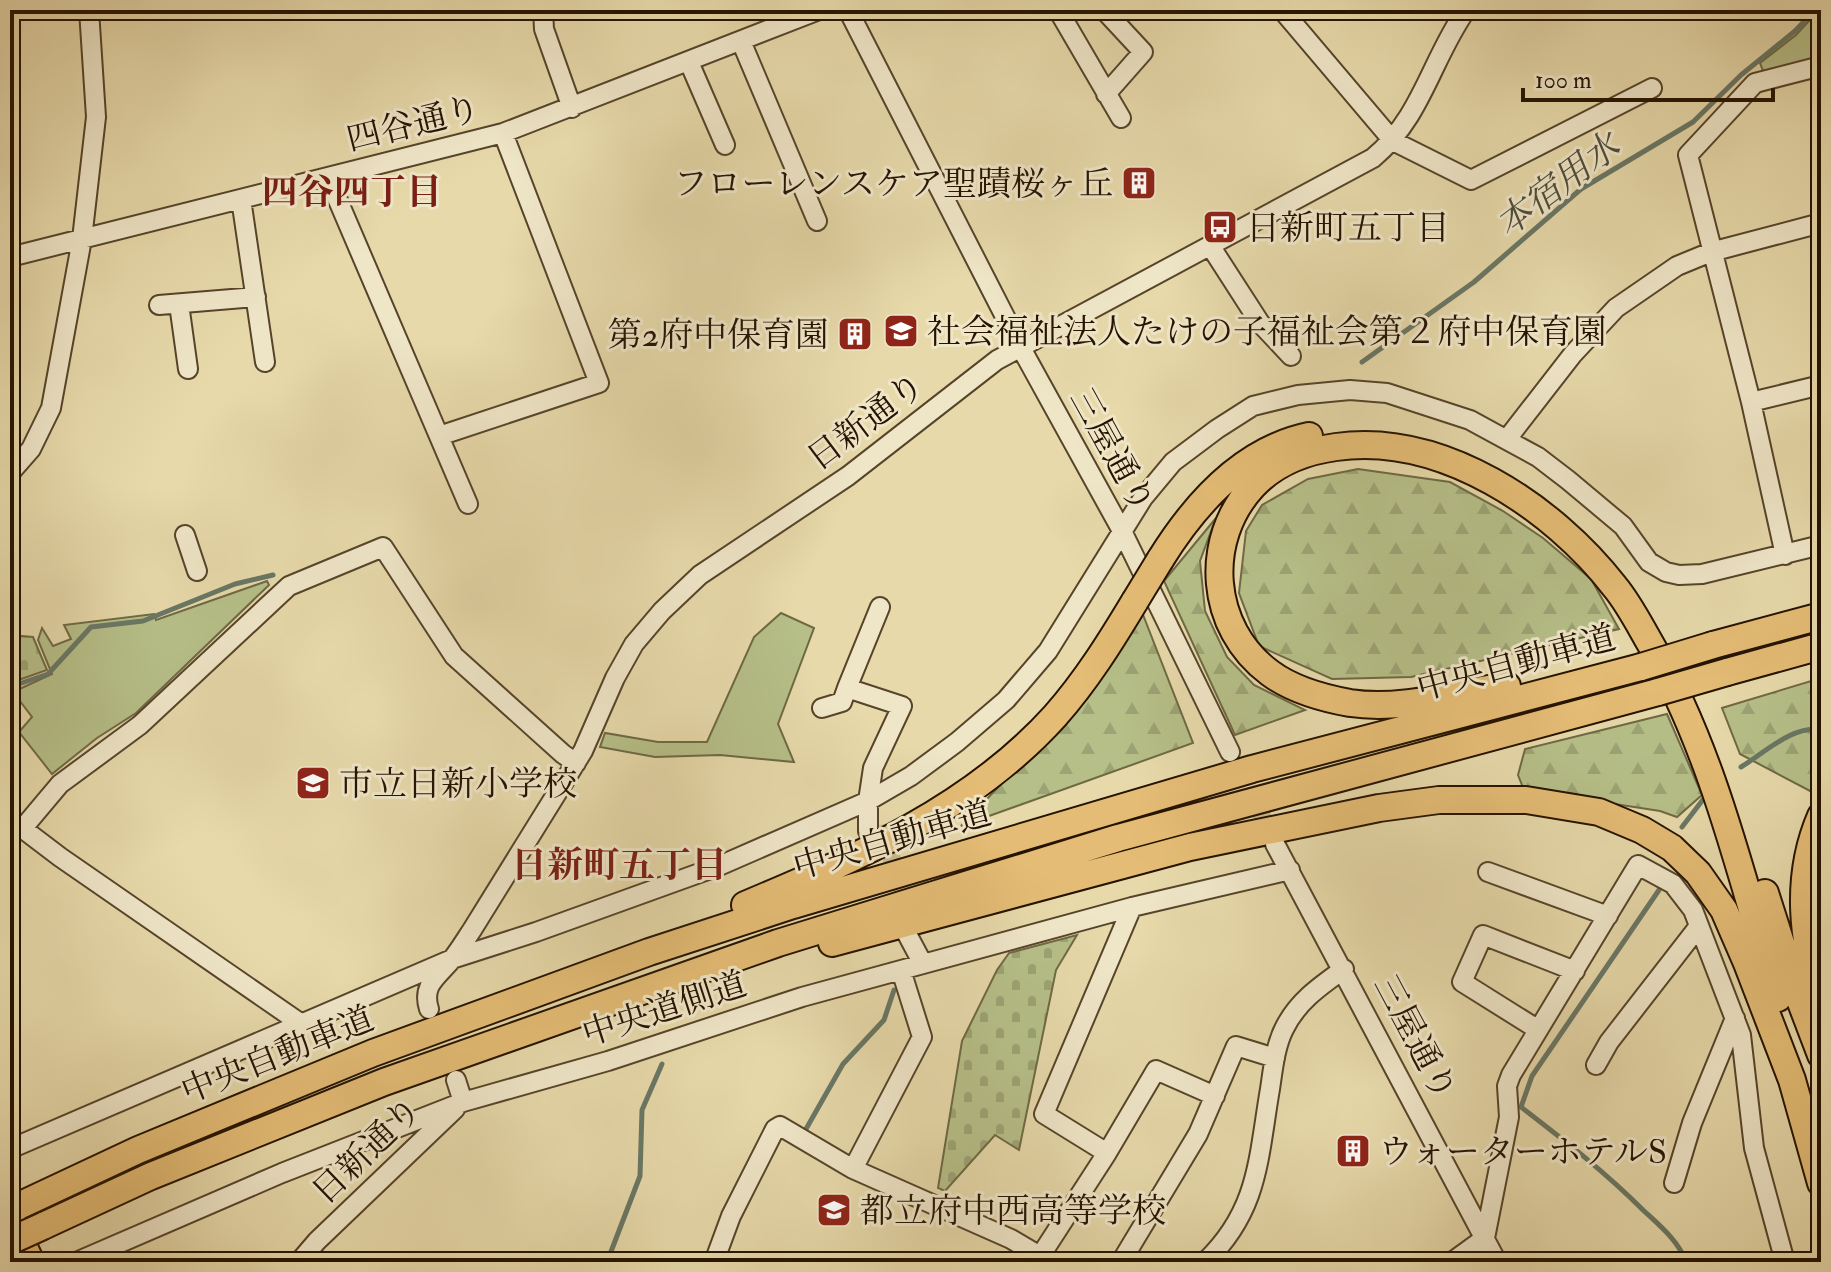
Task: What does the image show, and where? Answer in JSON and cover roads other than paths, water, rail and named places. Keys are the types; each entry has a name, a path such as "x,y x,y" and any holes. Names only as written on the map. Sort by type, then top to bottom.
{"highway":[{"path":"501,1005 853,858 935,814 1001,767 1054,717 1108,646 1192,514 1228,476 1255,457 1278,446 1322,433 1377,431 1433,443 1506,475 1551,503 1596,543 1629,582 1658,623 1680,664 1721,760 1794,984 1821,1055"},
{"path":"1641,667 1388,705 1349,703 1318,696 1270,673 1252,657 1233,628 1219,589 1220,553 1226,529 1254,485 1275,468 1316,450 1348,445 1376,446 1436,458 1467,470 1530,507 1577,545 1616,588 1635,617 1666,671 1700,745 1739,859 1784,1019 1792,1080"},
{"name":"中央自動車道","path":"16,1208 138,1150 373,1053 649,952 793,905 1252,769 1641,667 1821,616"},
{"name":"中央自動車道","path":"10,1241 209,1153 384,1082 807,934 1073,852 1821,646"},
{"path":"503,1039 825,945 1190,847 1410,803 1526,800 1577,807 1616,818 1661,840 1698,873 1719,901 1734,931 1792,1080 1821,1183"},
{"path":"1821,816 1807,855 1802,902 1806,939 1821,1004"}],"main road":[{"path":"16,1208 33,1262"}],"street":[{"path":"10,473 31,449 51,408 82,239 96,117 89,10"},
{"path":"543,10 544,29 572,108"},
{"name":"四谷通り","path":"10,257 503,133 819,10"},
{"name":"三屋通り","path":"848,10 1020,346 1122,531 1230,752"},
{"path":"1104,10 1143,52 1106,94"},
{"path":"1282,10 1393,141 1471,180 1652,88"},
{"name":"日新通り","path":"429,1009 426,999 428,987 452,959 576,763 634,644 680,592 700,575 848,476 997,360 1357,168 1393,141 1408,121 1466,10"},
{"path":"1066,13 1121,118"},
{"path":"741,41 817,221"},
{"path":"689,62 725,145"},
{"path":"1785,555 1751,402 1688,155 1755,83 1821,66"},
{"path":"439,436 599,383 503,133"},
{"path":"328,177 468,504"},
{"path":"241,199 265,362"},
{"path":"1507,439 1573,354 1616,308 1677,266 1711,252 1821,223"},
{"path":"1211,247 1260,323 1291,356"},
{"path":"159,305 256,297"},
{"path":"179,304 188,369"},
{"path":"1751,402 1821,385"},
{"path":"10,1149 452,959 719,866 868,801 911,776 1006,700 1048,651 1143,498 1173,462 1253,406 1298,395 1350,390 1387,393 1470,420 1538,457 1600,505 1623,526 1649,562 1666,572 1702,574 1821,545"},
{"path":"185,535 197,571"},
{"path":"300,1023 16,824 60,784 140,725 289,586 383,547 454,656 576,763"},
{"path":"822,708 842,702 880,607"},
{"path":"847,688 902,706 873,768 868,801 875,828"},
{"name":"三屋通り","path":"1275,844 1497,1262"},
{"path":"1452,1262 1485,1238 1509,1117 1507,1086 1537,1029 1638,865 1673,884 1693,910 1735,1018 1741,1035 1754,1148 1785,1262"},
{"name":"中央道側道","path":"76,1262 282,1173 463,1102 590,1067 802,997 1132,907 1290,870"},
{"path":"1488,872 1608,916"},
{"path":"1107,1153 1044,1114 1132,907"},
{"path":"1596,1065 1609,1042 1699,926"},
{"path":"911,933 923,964"},
{"path":"1537,1029 1462,982 1483,935 1575,971"},
{"path":"1205,1262 1223,1244 1247,1206 1255,1181 1275,1058 1283,1031 1310,993 1344,969"},
{"path":"853,1169 922,1037 901,970"},
{"path":"1674,1183 1692,1123 1735,1018"},
{"path":"1121,1262 1198,1134 1236,1046 1275,1058"},
{"path":"714,1262 731,1216 775,1129 780,1126 853,1169 1011,1239 1046,1259 1156,1070 1215,1096"},
{"name":"日新通り","path":"299,1262 317,1241 463,1102 456,1080"}],"waterway":[{"name":"本宿用水","path":"1362,362 1474,282 1581,189 1693,122 1815,10"},
{"path":"10,687 48,674 91,627 143,621 235,584 273,575"},
{"path":"1741,767 1779,741 1800,731 1821,730"},
{"path":"1682,827 1705,797"},
{"path":"1659,890 1532,1076 1521,1107 1629,1196 1668,1234 1686,1262"},
{"path":"806,1129 843,1064 884,1020 894,990"},
{"name":"本宿用水","path":"607,1262 640,1176 642,1110 662,1064"}],"tunnel":[{"path":"1237,765 1273,839"},
{"path":"881,825 910,914"}],"place":[{"name":"フローレンスケア聖蹟桜ヶ丘","path":"1139,183"},
{"name":"日新町五丁目","path":"1220,227"},
{"name":"社会福祉法人たけの子福祉会第２府中保育園","path":"901,331"},
{"name":"第2府中保育園","path":"855,334"},
{"name":"市立日新小学校","path":"313,783"},
{"name":"ウォーターホテルS","path":"1353,1151"},
{"name":"都立府中西高等学校","path":"834,1210"}],"district":[{"name":"四谷四丁目","path":"352,191"},
{"name":"日新町五丁目","path":"619,864"}]}
